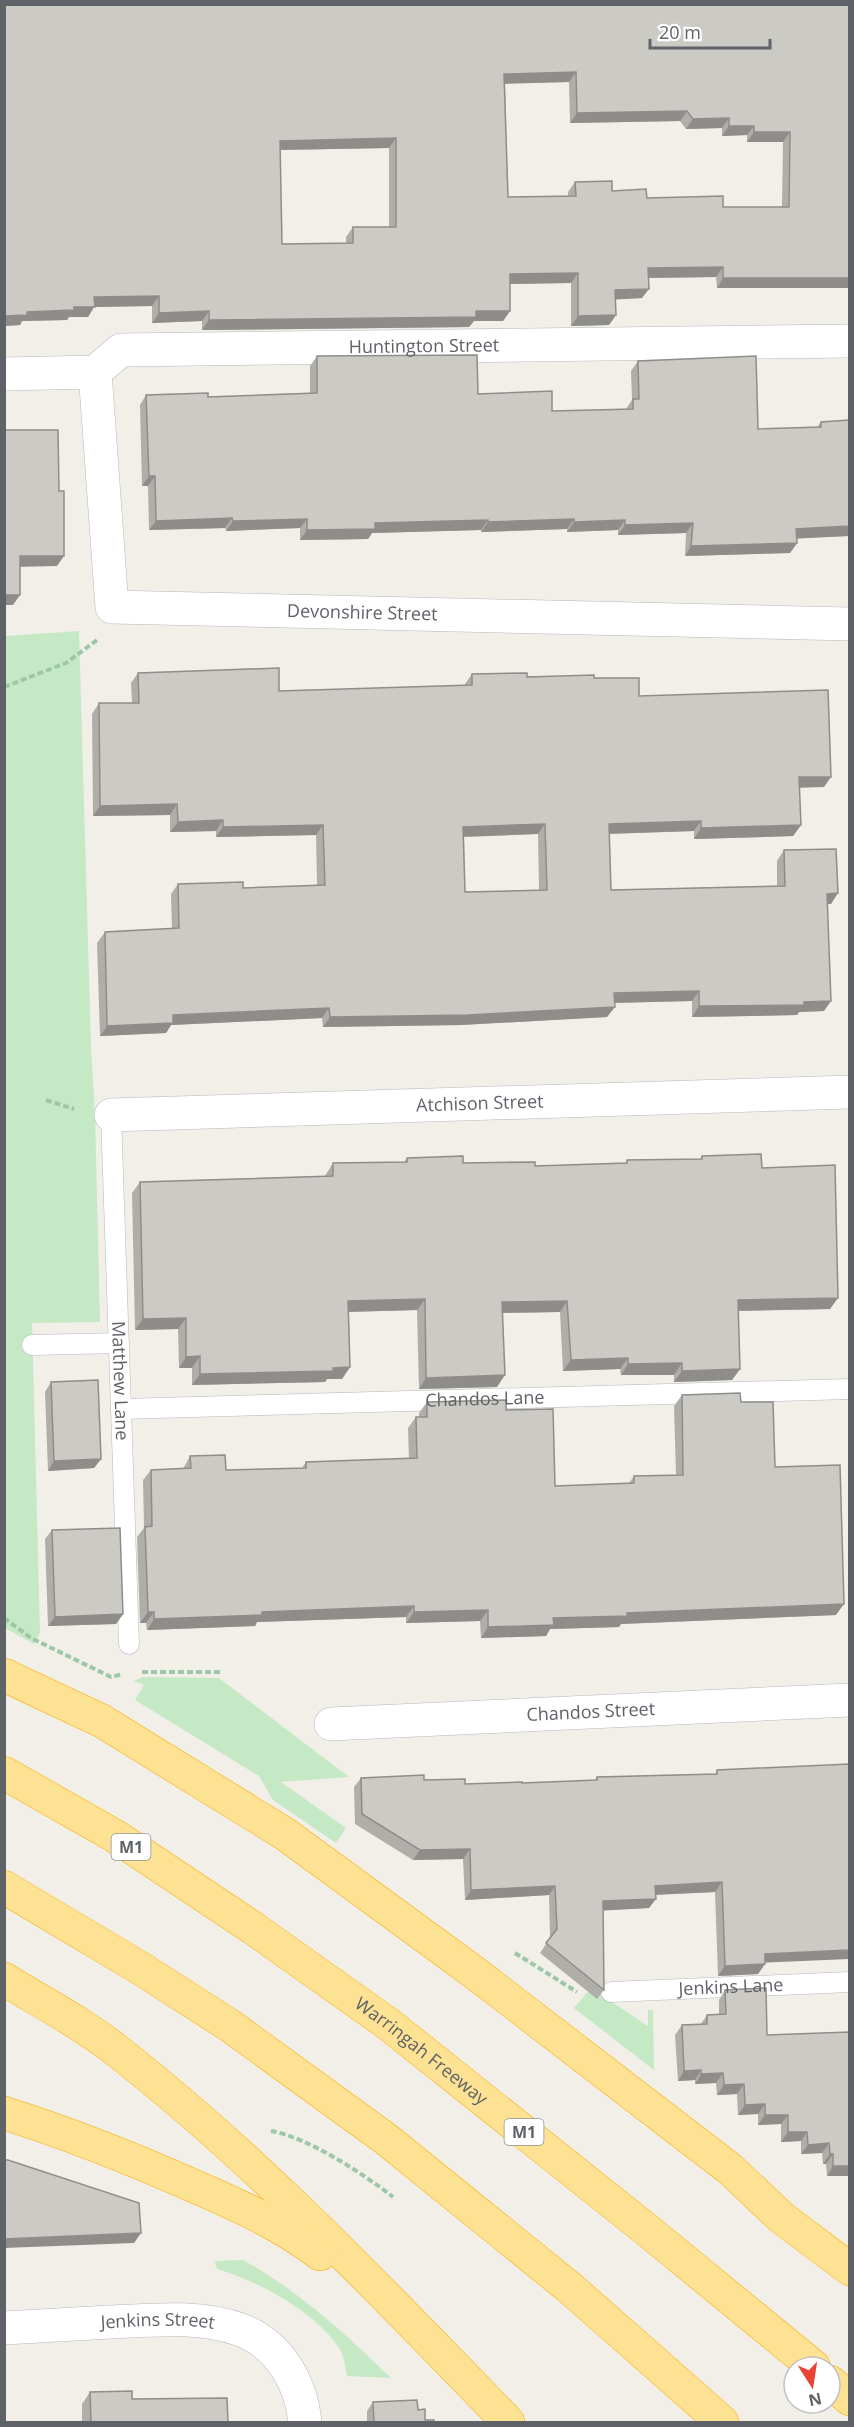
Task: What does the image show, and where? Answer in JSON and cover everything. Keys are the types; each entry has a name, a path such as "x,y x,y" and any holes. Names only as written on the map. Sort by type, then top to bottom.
{"highway":[{"path":"4,1675 102,1721 285,1834 493,1986 730,2169 782,2218 849,2269"},
{"name":"Warringah Freeway","path":"4,1773 115,1836 253,1928 387,2023 656,2237 799,2355"},
{"path":"4,1887 140,1968 229,2025 386,2139 570,2288 722,2422"},
{"path":"4,1979 114,2049 208,2127 277,2188 508,2422"},
{"path":"4,2112 155,2168 292,2232 406,2317"}],"street":[{"name":"Huntington Street","path":"95,372 121,350 849,341"},
{"path":"4,374 95,372 112,608"},
{"name":"Devonshire Street","path":"112,608 849,624"},
{"name":"Atchison Street","path":"111,1115 849,1092"},
{"name":"Chandos Street","path":"331,1724 849,1700"},
{"name":"Jenkins Street","path":"4,2328 162,2319 204,2322 242,2330 272,2349 294,2375 304,2409 305,2422"}],"lane":[{"name":"Matthew Lane","path":"111,1115 129,1644"},
{"path":"32,1345 119,1343"},
{"name":"Chandos Lane","path":"121,1409 849,1389"},
{"name":"Jenkins Lane","path":"611,1992 849,1982"}],"path":[{"path":"4,687 66,663 99,638 112,608"},
{"path":"267,2130 285,2133 328,2156 374,2182 401,2203"}],"green space":[{"path":"79,631 100,1322 32,1323 40,1633 34,1644 5,1628 5,636"},
{"path":"143,1677 219,1678 349,1777 281,1782 346,1828 336,1843 273,1800 259,1776 135,1700 144,1685 134,1681"},
{"path":"591,1988 648,2026 648,2010 653,2010 654,2070 574,2008"},
{"path":"243,2260 303,2299 357,2345 391,2378 347,2376 339,2348 313,2320 283,2298 250,2281 217,2269 215,2261"}],"building":[{"path":"4,4 849,4 849,278 723,278 723,267 648,268 649,289 615,290 616,315 578,316 578,273 510,274 510,311 476,311 476,317 209,320 209,311 159,313 159,296 94,297 95,307 74,307 74,310 27,312 27,315 4,316","holes":["576,72 577,113 687,111 693,119 729,118 729,126 754,126 754,132 790,132 789,207 723,207 723,196 647,198 646,189 612,191 612,181 575,182 576,196 508,197 504,74","396,138 396,227 353,227 353,243 282,244 280,141"]},
{"path":"477,355 478,394 552,391 552,411 633,409 633,399 639,399 638,361 756,356 758,429 821,427 821,422 849,420 849,526 796,529 797,543 691,546 693,523 625,525 625,520 488,522 488,520 375,523 375,529 307,530 307,519 233,521 232,518 156,521 155,476 149,476 146,395 208,393 208,397 317,393 317,356"},
{"path":"4,430 58,430 59,491 64,491 64,556 20,556 20,595 4,595"},
{"path":"279,668 279,691 472,685 472,674 527,673 527,677 594,675 594,678 639,678 639,696 828,690 831,777 799,777 801,825 701,828 701,821 609,824 611,890 785,886 784,850 836,849 838,893 827,894 831,1001 804,1002 804,1005 699,1006 699,991 614,993 615,1007 468,1015 330,1017 329,1008 173,1015 173,1023 107,1026 105,932 179,928 178,884 243,882 243,888 325,885 323,825 223,827 223,820 178,822 177,804 100,806 99,703 139,703 138,673","holes":["545,824 547,890 465,892 463,827"]},
{"path":"761,1154 762,1168 835,1165 838,1298 738,1300 740,1369 682,1371 682,1363 628,1364 628,1358 571,1360 567,1301 502,1302 505,1375 426,1378 425,1299 348,1301 350,1367 333,1368 333,1371 200,1374 200,1356 186,1357 186,1318 143,1319 140,1182 333,1176 333,1163 407,1162 407,1158 463,1156 463,1163 535,1162 535,1166 627,1163 627,1160 702,1159 702,1156"},
{"path":"98,1380 101,1459 54,1461 51,1382"},
{"path":"740,1393 741,1402 773,1402 775,1467 840,1465 844,1604 627,1613 627,1616 553,1618 554,1625 488,1627 488,1610 414,1612 414,1606 154,1619 154,1612 148,1612 145,1527 152,1526 151,1470 191,1468 190,1456 225,1455 226,1470 306,1468 306,1462 417,1458 416,1417 427,1417 427,1402 506,1400 506,1410 553,1409 555,1486 634,1483 634,1476 683,1475 682,1395"},
{"path":"120,1528 123,1614 55,1617 52,1530"},
{"path":"849,1764 849,1950 765,1954 765,1964 725,1966 722,1882 655,1886 656,1899 603,1901 604,1990 546,1943 557,1929 555,1886 471,1890 470,1849 420,1850 362,1814 361,1778 424,1775 424,1780 465,1779 465,1784 522,1783 597,1780 597,1777 717,1774 717,1770"},
{"path":"766,1988 767,2035 849,2032 849,2166 833,2166 833,2154 830,2154 829,2143 808,2145 807,2132 788,2132 788,2115 765,2115 765,2104 745,2105 744,2084 724,2085 723,2073 701,2074 701,2070 684,2071 682,2025 707,2024 707,2015 726,2014 725,1990"},
{"path":"4,2160 139,2203 141,2233 4,2239"},
{"path":"132,2391 132,2399 227,2398 228,2422 91,2422 90,2392"},
{"path":"417,2400 418,2410 425,2409 425,2420 434,2420 434,2422 374,2422 373,2402"}]}
